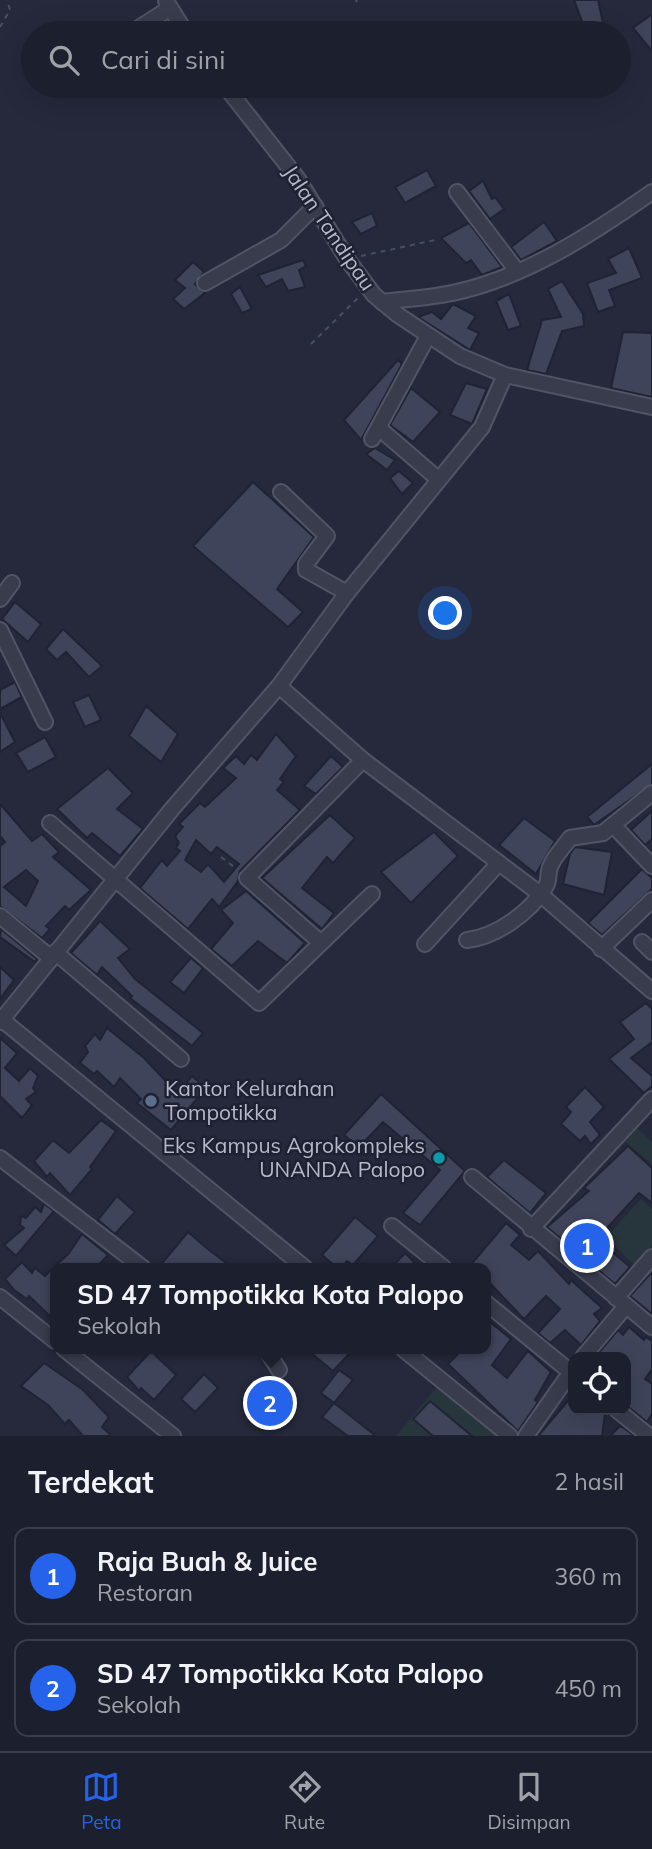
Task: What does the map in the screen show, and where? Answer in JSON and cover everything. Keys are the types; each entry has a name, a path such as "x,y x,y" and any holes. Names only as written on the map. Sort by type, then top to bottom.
{"street":[{"path":"146,21 168,4 179,21"},
{"name":"Jalan Tandipau","path":"234,98 298,179 346,259 382,302 460,356 505,375 652,407"},
{"path":"457,192 517,271"},
{"path":"382,302 453,293 517,271 603,227 652,192"},
{"path":"205,283 281,240 315,206"},
{"path":"428,336 376,434 438,480"},
{"path":"298,1263 1,1020 113,880 279,685 347,593 482,427 505,375"},
{"path":"281,492 327,536 305,566 306,570 347,593"},
{"path":"0,599 12,583"},
{"path":"0,631 45,722"},
{"path":"279,685 363,760 540,894 652,991"},
{"path":"320,942 247,878 363,760"},
{"path":"467,940 489,935 508,925 540,894 547,885 551,864 570,838 590,833 600,834 652,793"},
{"path":"50,823 259,1003 372,894"},
{"path":"613,825 652,866"},
{"path":"425,944 499,863"},
{"path":"601,949 652,900"},
{"path":"0,916 53,955 181,1059"},
{"path":"531,1229 652,1100"},
{"path":"0,1158 136,1263"},
{"path":"472,1177 531,1229 652,1327"},
{"path":"391,1226 437,1263"},
{"path":"586,1352 652,1257"},
{"path":"0,1297 50,1337"},
{"path":"491,1308 568,1369"},
{"path":"70,1354 163,1433"},
{"path":"269,1354 279,1370"},
{"path":"409,1354 510,1436"},
{"path":"526,1436 568,1378"},
{"path":"623,1415 649,1436"}],"path":[{"path":"0,27 10,10 8,0"},
{"path":"346,259 435,240"},
{"path":"312,344 368,288"},
{"path":"221,857 247,878"}],"shaded area":[{"path":"637,1128 652,1142 652,1164 625,1142"},
{"path":"641,1199 652,1209 652,1245 635,1266 606,1237"},
{"path":"438,1386 499,1436 396,1436"}],"building":[{"path":"574,0 598,0 603,21 582,21"},
{"path":"652,14 652,51 633,28"},
{"path":"427,170 436,186 405,203 395,187"},
{"path":"483,181 492,199 495,197 504,209 490,219 469,191"},
{"path":"372,213 377,226 361,234 352,222"},
{"path":"544,222 557,241 521,260 511,247"},
{"path":"469,223 502,267 482,275 471,260 466,263 441,238"},
{"path":"629,248 642,278 609,290 615,306 598,312 587,283 616,273 608,259"},
{"path":"303,260 306,266 299,270 305,287 288,291 282,279 266,287 258,275"},
{"path":"193,262 204,272 195,284 205,293 184,309 173,299 185,288 175,280"},
{"path":"562,281 583,314 584,326 562,331 546,374 527,370 542,320 561,317 548,289"},
{"path":"240,287 252,309 242,313 231,294"},
{"path":"509,294 521,326 508,330 496,301"},
{"path":"453,304 476,316 468,328 479,333 470,350 418,317 432,312 441,319"},
{"path":"623,332 652,333 652,397 611,388"},
{"path":"398,360 402,364 361,440 344,420"},
{"path":"466,383 487,389 472,424 450,415"},
{"path":"411,388 440,412 413,442 390,425"},
{"path":"375,448 395,460 387,470 366,454"},
{"path":"399,471 413,483 402,494 390,478"},
{"path":"253,482 314,537 277,589 303,612 288,627 193,546"},
{"path":"15,602 41,624 28,642 2,619"},
{"path":"63,629 102,666 89,677 66,652 57,660 46,649"},
{"path":"15,682 22,697 0,709 0,690"},
{"path":"89,695 101,720 85,727 73,702"},
{"path":"146,706 178,734 161,762 129,736"},
{"path":"0,713 15,742 0,752"},
{"path":"276,734 296,756 280,779 284,782 277,790 300,810 240,871 238,881 219,907 212,899 188,929 140,888 162,860 167,866 180,851 176,848 179,843 175,836 183,827 179,824 200,803 205,807 236,778 223,768 236,756 244,764 251,755 257,760","holes":["196,840 211,854 217,847 239,864 224,882 208,864 201,872 185,860"]},
{"path":"45,737 56,757 28,772 16,753"},
{"path":"331,756 343,767 316,794 304,786"},
{"path":"652,764 652,784 594,825 587,817"},
{"path":"108,768 133,793 117,809 143,829 120,856 92,833 87,838 57,809"},
{"path":"0,804 32,841 42,834 59,852 53,857 91,890 69,910 65,906 46,926 50,929 42,938 0,906 0,846 5,842 0,836","holes":["26,870 38,881 26,906 4,887"]},
{"path":"652,811 652,839 645,845 631,830"},
{"path":"330,815 355,838 333,863 327,857 302,888 334,913 322,929 262,878"},
{"path":"524,818 555,841 536,874 499,845"},
{"path":"434,832 458,856 411,903 381,872"},
{"path":"575,847 612,852 604,895 563,884 570,854"},
{"path":"642,869 652,878 652,889 602,935 588,923"},
{"path":"246,891 305,943 287,963 258,941 232,966 211,949 233,923 221,910"},
{"path":"100,921 130,949 118,958 135,979 203,1033 192,1046 130,998 132,996 102,967 97,975 71,953"},
{"path":"1,929 37,959 35,962 0,937"},
{"path":"191,958 203,968 184,993 170,982"},
{"path":"0,967 14,980 0,999"},
{"path":"646,1003 652,1009 652,1042 631,1058 652,1076 652,1086 644,1093 609,1059 634,1039 620,1022"},
{"path":"107,1028 144,1058 178,1094 192,1076 206,1088 171,1130 137,1103 141,1099 120,1078 114,1087 97,1071 94,1074 80,1063 88,1052 85,1046 95,1034 100,1040"},
{"path":"0,1038 17,1053 5,1068 19,1081 30,1068 38,1076 33,1088 36,1092 26,1099 32,1105 22,1118 0,1096"},
{"path":"585,1087 604,1107 590,1122 600,1135 591,1144 585,1136 580,1141 561,1124 571,1112 566,1107"},
{"name":"Eks Kampus Agrokompleks UNANDA Palopo","path":"381,1094 465,1171 420,1225 403,1213 440,1170 383,1122 359,1147 344,1135"},
{"path":"101,1120 116,1131 90,1167 92,1169 70,1195 50,1173 47,1177 34,1161 53,1140 69,1153"},
{"path":"628,1146 652,1168 652,1203 639,1193 597,1239 630,1267 615,1284 547,1227 589,1191 584,1188"},
{"path":"504,1160 546,1193 530,1213 487,1177"},
{"path":"117,1196 135,1212 115,1234 98,1220"},
{"path":"44,1204 54,1211 16,1256 4,1245 24,1228 20,1225 21,1216 26,1218 35,1207 41,1212"},
{"path":"355,1217 378,1236 355,1263 331,1263 322,1255"},
{"path":"506,1223 520,1235 511,1245 529,1260 538,1251 569,1284 571,1280 602,1308 594,1314 600,1321 581,1345 565,1330 550,1343 538,1333 560,1309 546,1296 524,1319 491,1284 491,1263 472,1263"},
{"path":"188,1232 226,1263 162,1263"},
{"path":"82,1234 108,1255 101,1263 59,1263"},
{"path":"405,1253 414,1262 413,1263 396,1263"},
{"path":"22,1262 32,1273 35,1268 45,1276 50,1271 50,1316 29,1296 27,1299 14,1290 5,1279"},
{"path":"652,1272 652,1314 630,1296"},
{"path":"491,1323 511,1339 492,1365 507,1378 528,1351 551,1372 535,1400 538,1402 518,1431 448,1364 458,1354 491,1354"},
{"path":"629,1327 644,1340 646,1337 652,1341 652,1369 645,1379 652,1384 652,1414 647,1422 631,1409 631,1352 599,1352 618,1330 623,1335"},
{"path":"148,1354 154,1354 176,1375 154,1400 141,1388 139,1391 127,1377"},
{"path":"312,1354 349,1354 333,1371"},
{"path":"44,1363 82,1389 109,1417 102,1427 112,1436 83,1436 69,1420 65,1424 48,1405 21,1386"},
{"path":"339,1370 353,1380 334,1403 321,1393"},
{"path":"204,1374 218,1388 195,1412 181,1399"},
{"path":"430,1401 472,1436 433,1436 413,1419"},
{"path":"568,1401 568,1415 605,1415 602,1436 538,1436"},
{"path":"334,1403 376,1436 348,1436 322,1417"},
{"path":"620,1426 624,1428 634,1436 610,1436"}],"place":[{"name":"Kantor Kelurahan Tompotikka","path":"151,1101"},
{"name":"Eks Kampus Agrokompleks UNANDA Palopo","path":"439,1158"},
{"name":"Raja Buah & Juice","path":"587,1246"},
{"name":"SD 47 Tompotikka Kota Palopo","path":"270,1403"}]}
